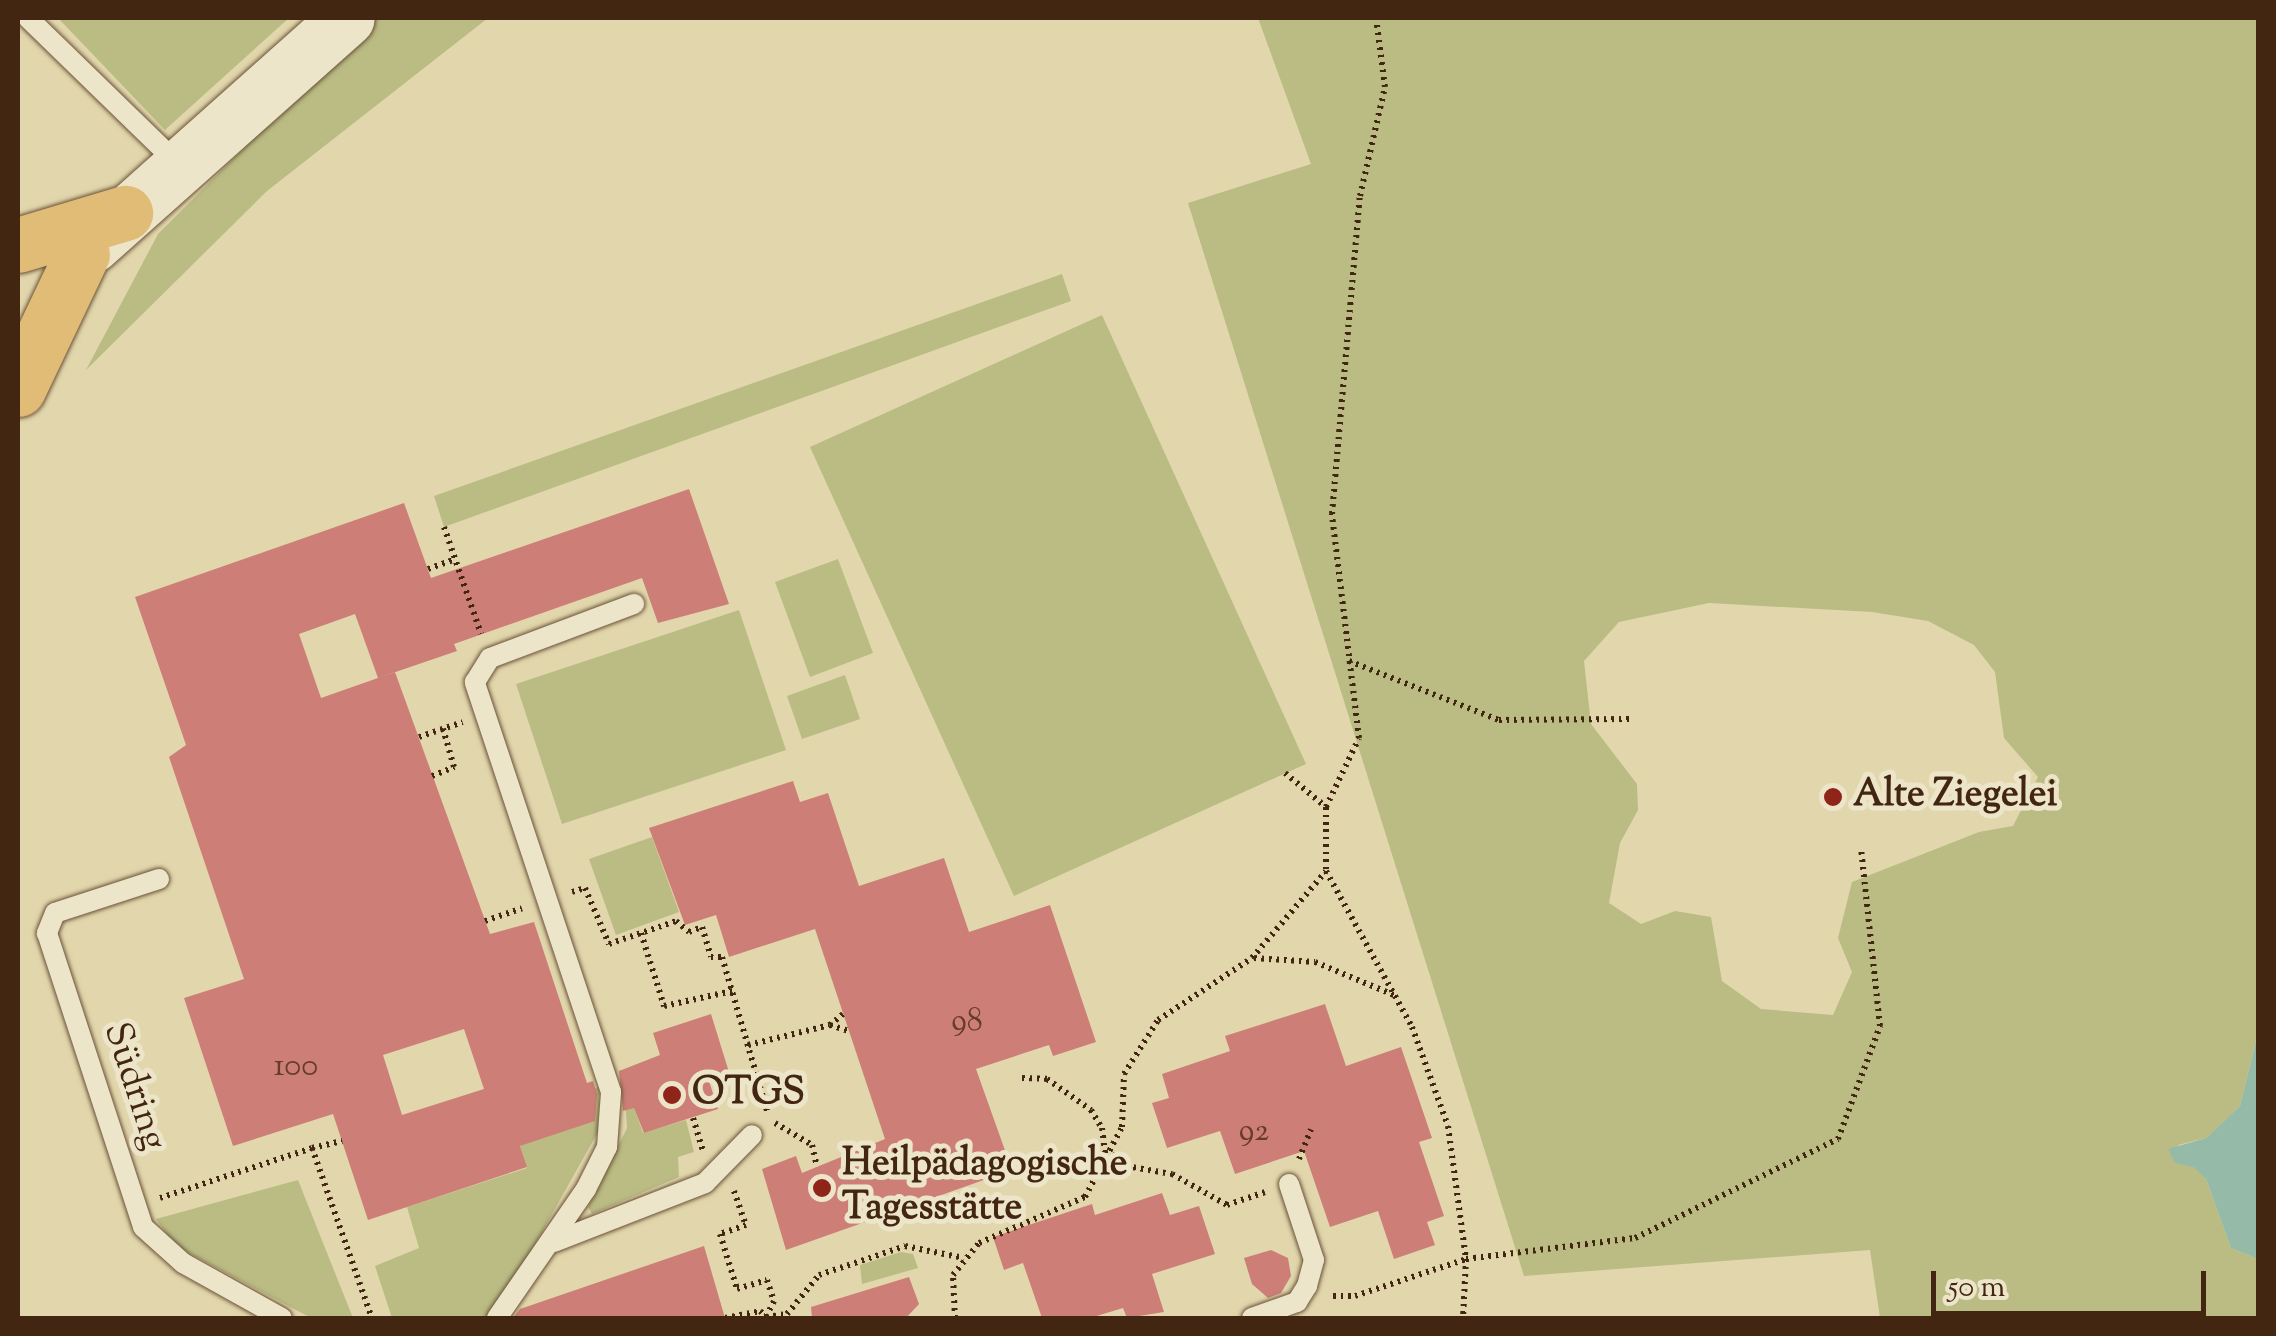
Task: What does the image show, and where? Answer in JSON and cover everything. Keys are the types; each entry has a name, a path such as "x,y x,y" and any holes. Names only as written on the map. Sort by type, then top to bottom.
{"highway":[{"path":"18,245 125,214"},
{"path":"18,310 82,254"},
{"path":"18,389 82,254"}],"main road":[{"path":"82,254 178,164 347,18"}],"lane":[{"path":"28,18 178,164"},
{"path":"497,1318 552,1243 607,1148 611,1092 475,682 490,658 634,604"},
{"name":"Südring","path":"159,879 54,913 47,933 143,1228 182,1263 282,1318"},
{"path":"552,1243 704,1183 752,1135"},
{"path":"1252,1318 1297,1302 1307,1286 1314,1260 1290,1184"}],"path":[{"path":"1376,18 1385,87 1360,196 1332,514 1358,738 1326,807 1326,871 1395,995 1448,1126 1466,1259 1463,1318"},
{"path":"444,527 490,658"},
{"path":"428,568 455,559"},
{"path":"1349,661 1499,720 1629,719"},
{"path":"418,738 483,715"},
{"path":"432,776 454,767 443,729"},
{"path":"1285,773 1326,807"},
{"path":"1328,1296 1355,1296 1466,1259 1635,1238 1838,1140 1880,1026 1862,850"},
{"path":"955,1318 953,1275 964,1258 991,1234 1084,1197 1112,1154 1122,1127 1124,1074 1158,1020 1252,958 1326,871"},
{"path":"560,896 585,888 609,944 676,921 689,932 702,927 711,957 722,957 770,1120 812,1144 818,1166"},
{"path":"641,933 664,1006 732,990"},
{"path":"1252,958 1316,962 1395,995"},
{"path":"748,1045 830,1024 843,1014"},
{"path":"830,1024 849,1030"},
{"path":"1022,1078 1047,1079 1092,1110 1102,1128 1106,1163"},
{"path":"752,1135 770,1120"},
{"path":"1112,1154 1126,1166 1172,1174 1226,1205 1290,1184 1311,1129"},
{"path":"135,1206 312,1148 342,1142"},
{"path":"312,1148 372,1318"},
{"path":"739,1204 746,1225 720,1234 737,1289 767,1280 774,1301 767,1318"},
{"path":"725,1318 743,1312 767,1318 787,1314 819,1275 904,1246 964,1258"}],"green space":[{"path":"58,18 289,18 165,130"},
{"path":"374,18 488,18 267,191 86,370 158,234"},
{"path":"1258,18 2258,18 2258,1033 2240,1106 2206,1138 2178,1145 2206,1179 2231,1248 2258,1259 2258,1318 1880,1318 1870,1250 1524,1276 1188,203 1311,164","holes":["1709,603 1872,612 1928,621 1974,645 1995,672 2004,738 2038,777 2013,826 1979,832 1852,882 1838,938 1852,972 1833,1015 1761,1009 1722,981 1711,917 1675,911 1641,924 1609,903 1620,843 1638,810 1637,784 1591,724 1584,661 1619,622"]},
{"path":"1062,274 1071,301 444,527 434,496"},
{"path":"1102,315 1306,764 1014,896 810,447"},
{"path":"838,559 873,653 810,677 775,582"},
{"path":"739,610 786,750 562,824 516,684"},
{"path":"845,675 860,719 802,739 787,696"},
{"path":"652,837 679,912 616,935 589,859"},
{"path":"624,1079 643,1133 686,1120 694,1152 678,1157 679,1177 592,1214 588,1207 627,1128"},
{"path":"599,1087 598,1132 506,1296 485,1318 392,1318 375,1266 419,1248 407,1207 527,1168 520,1146 581,1094"},
{"path":"298,1180 353,1318 311,1318 176,1246 156,1219"},
{"path":"901,1252 913,1254 918,1268 862,1284 860,1265"}],"shaded area":[{"path":"2258,1033 2258,1259 2231,1248 2206,1179 2194,1167 2175,1163 2168,1149 2206,1138 2240,1106"}],"building":[{"path":"689,489 729,604 658,623 642,578 454,644 457,651 395,672 490,934 534,922 587,1083 593,1081 597,1094 595,1121 520,1146 527,1167 368,1220 333,1114 233,1146 184,998 244,979 169,757 186,745 135,597 404,503 431,578","holes":["355,614 378,678 321,698 299,634","464,1029 484,1089 402,1115 383,1055"]},
{"path":"793,781 800,802 828,793 859,886 944,858 969,932 1050,905 1096,1042 1053,1056 1049,1045 976,1069 1012,1170 786,1250 762,1169 796,1156 802,1173 885,1139 815,929 729,957 716,915 685,925 649,828"},
{"path":"1325,1004 1346,1066 1401,1047 1432,1138 1419,1142 1444,1216 1427,1222 1435,1245 1394,1259 1378,1211 1330,1227 1304,1151 1235,1174 1220,1131 1167,1148 1152,1103 1169,1098 1162,1074 1230,1051 1225,1036"},
{"path":"711,1014 729,1072 708,1078 718,1109 644,1133 634,1108 623,1111 619,1071 660,1055 653,1033"},
{"path":"1162,1193 1170,1215 1199,1206 1215,1254 1152,1274 1164,1312 1127,1318 1123,1308 1090,1318 1042,1318 1023,1263 1004,1270 993,1237 1092,1204 1095,1215"},
{"path":"704,1246 725,1318 513,1318 520,1309"},
{"path":"1271,1250 1288,1258 1291,1276 1281,1293 1268,1298 1252,1284 1244,1258"},
{"path":"909,1277 919,1304 906,1318 812,1318 811,1307"}],"place":[{"name":"Alte Ziegelei","path":"1833,797"},
{"name":"OTGS","path":"672,1095"},
{"name":"Heilpädagogische Tagesstätte","path":"822,1188"}]}
